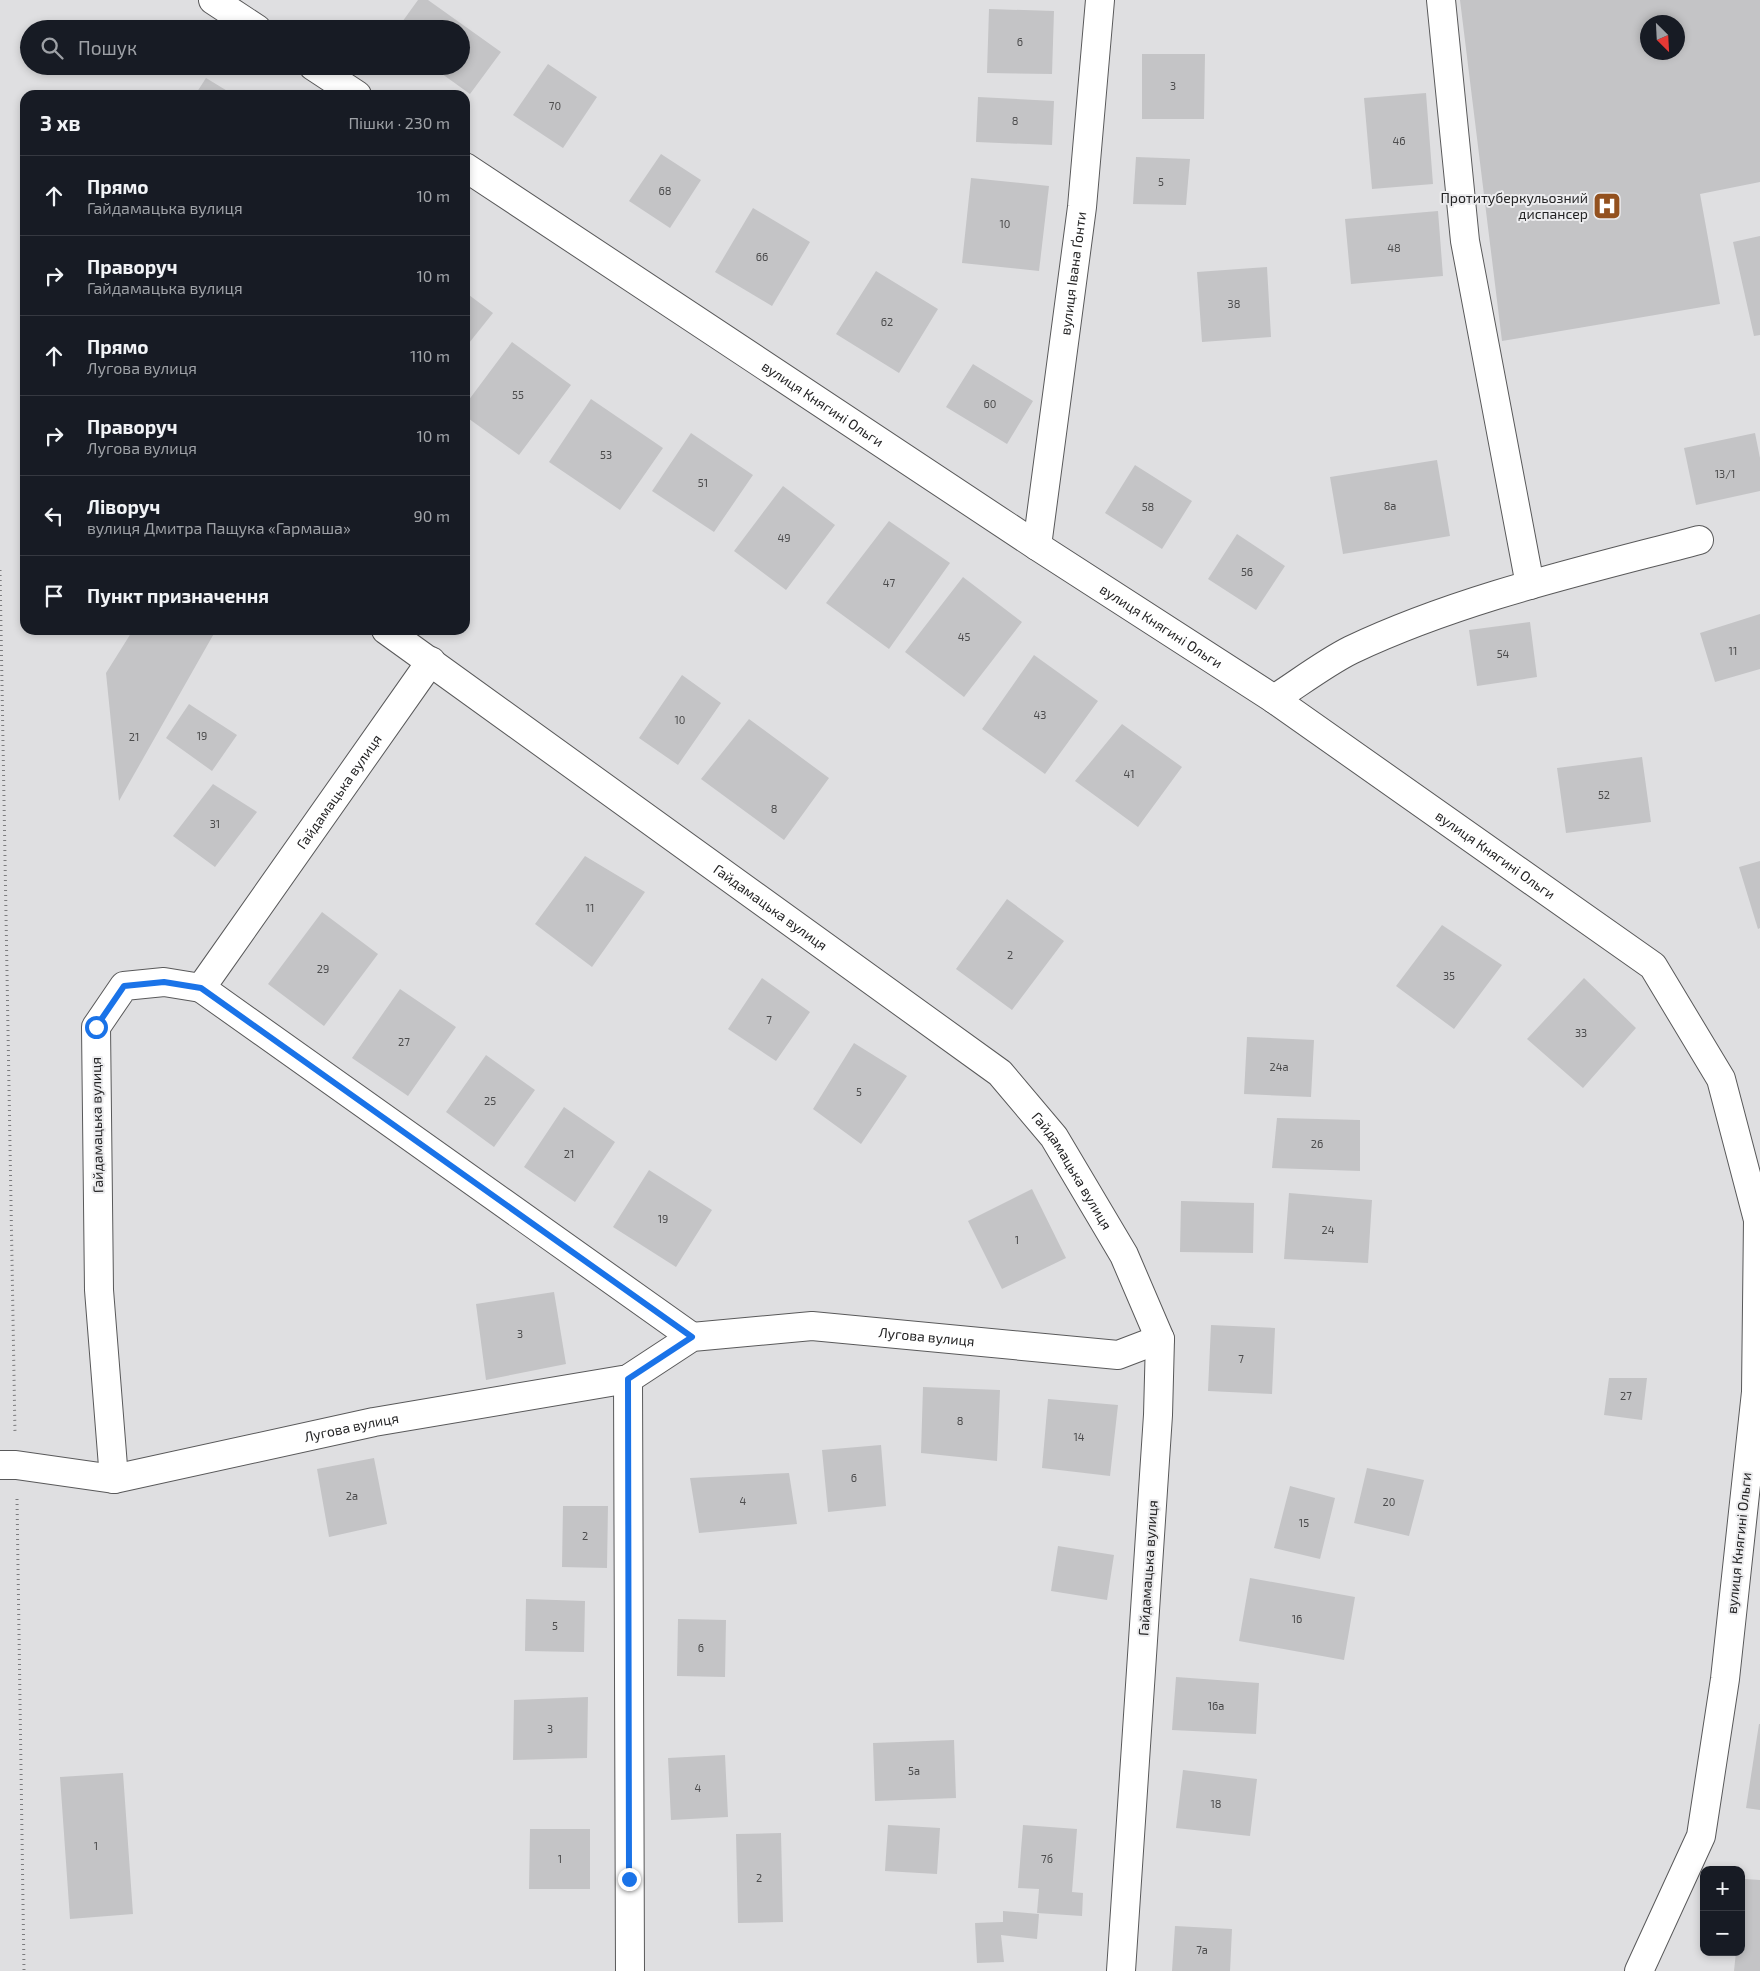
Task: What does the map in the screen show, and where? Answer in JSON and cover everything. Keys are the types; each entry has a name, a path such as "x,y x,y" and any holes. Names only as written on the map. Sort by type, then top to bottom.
{"street":[{"path":"213,0 243,20"},
{"name":"вулиця Івана Ґонти","path":"1037,546 1082,207 1100,0"},
{"path":"1441,0 1465,240 1530,585"},
{"path":"327,75 349,90"},
{"name":"вулиця Княгині Ольги","path":"470,170 1037,546 1274,698 1653,966 1721,1079 1758,1220 1758,1392 1725,1679 1701,1836 1639,1971"},
{"path":"1274,698 1350,650 1426,619 1530,585 1699,540"},
{"name":"Гайдамацька вулиця","path":"393,635 1000,1072 1054,1137 1124,1255 1160,1339 1158,1415 1121,1971"},
{"name":"Гайдамацька вулиця","path":"114,1478 99,1290 96,1027 124,986 164,982 201,988 431,661"},
{"path":"201,988 692,1337"},
{"name":"Лугова вулиця","path":"8,1465 114,1478 374,1422 628,1379 692,1337 812,1326 1118,1355 1160,1339"},
{"path":"628,1379 630,1971"}],"path":[{"path":"0,570 8,1465 24,1971"}],"building":[{"path":"418,0 428,0 456,20 404,20"},
{"path":"1460,0 1760,0 1760,182 1700,194 1720,304 1502,341"},
{"path":"989,9 1054,11 1052,74 987,73"},
{"path":"470,30 501,52 470,94 470,90 464,90 444,75 470,75"},
{"path":"1142,54 1205,54 1204,119 1142,119"},
{"path":"548,64 597,97 563,148 513,115"},
{"path":"206,78 226,90 198,90"},
{"path":"1426,93 1433,184 1372,189 1364,98"},
{"path":"978,97 1054,101 1052,145 976,142"},
{"path":"661,154 701,180 670,228 629,201"},
{"path":"1136,157 1190,159 1186,205 1133,204"},
{"path":"971,178 1049,186 1039,271 962,263"},
{"path":"753,208 810,242 772,306 715,272"},
{"path":"1438,211 1443,276 1351,284 1345,219"},
{"path":"1760,236 1760,335 1754,336 1733,242"},
{"path":"1267,267 1271,337 1202,342 1197,272"},
{"path":"876,271 938,309 899,373 836,334"},
{"path":"470,296 493,313 470,342"},
{"path":"512,342 571,385 519,455 470,420 470,398"},
{"path":"973,364 1033,401 1007,444 946,407"},
{"path":"591,399 663,448 620,510 549,462"},
{"path":"691,433 753,475 714,532 652,491"},
{"path":"1755,433 1760,458 1760,491 1696,505 1684,448"},
{"path":"1437,460 1450,536 1343,554 1330,477"},
{"path":"1135,465 1192,501 1162,549 1105,513"},
{"path":"783,486 835,525 786,590 734,551"},
{"path":"889,521 950,563 889,649 826,603"},
{"path":"1237,534 1285,566 1256,610 1208,579"},
{"path":"963,577 1022,622 964,697 905,652"},
{"path":"1760,614 1760,669 1715,682 1700,633"},
{"path":"1530,622 1537,677 1477,686 1469,630"},
{"path":"130,635 213,635 119,801 106,673"},
{"path":"1034,655 1098,701 1045,774 982,729"},
{"path":"682,675 721,703 678,765 639,738"},
{"path":"189,704 237,735 212,771 166,738"},
{"path":"749,719 829,778 784,840 701,779"},
{"path":"1122,724 1182,767 1138,827 1075,781"},
{"path":"1642,757 1651,822 1566,833 1557,768"},
{"path":"213,784 257,812 215,867 173,836"},
{"path":"585,856 645,892 592,967 535,924"},
{"path":"1760,861 1760,928 1758,929 1739,867"},
{"path":"1007,899 1064,941 1012,1010 956,969"},
{"path":"322,912 378,954 324,1026 268,984"},
{"path":"1442,925 1502,965 1454,1029 1396,986"},
{"path":"762,978 810,1012 776,1061 728,1029"},
{"path":"1584,978 1636,1028 1583,1088 1527,1039"},
{"path":"400,989 456,1027 408,1096 352,1058"},
{"path":"1247,1037 1314,1040 1311,1097 1244,1094"},
{"path":"854,1043 907,1076 861,1144 813,1109"},
{"path":"486,1055 535,1090 494,1147 446,1112"},
{"path":"564,1107 615,1142 575,1202 524,1167"},
{"path":"1277,1118 1360,1120 1360,1171 1272,1168"},
{"path":"649,1170 712,1210 676,1267 613,1227"},
{"path":"1032,1189 1066,1258 1002,1289 968,1221"},
{"path":"1289,1193 1372,1200 1368,1263 1284,1259"},
{"path":"1181,1201 1254,1203 1253,1253 1180,1252"},
{"path":"554,1292 566,1364 486,1380 476,1304"},
{"path":"1211,1325 1275,1328 1272,1394 1208,1391"},
{"path":"1609,1378 1647,1378 1642,1420 1604,1415"},
{"path":"923,1387 1000,1390 997,1461 921,1453"},
{"path":"1048,1399 1118,1405 1110,1476 1042,1468"},
{"path":"881,1445 886,1506 828,1512 822,1450"},
{"path":"374,1458 387,1524 329,1537 317,1469"},
{"path":"1367,1468 1424,1480 1409,1536 1354,1523"},
{"path":"789,1473 797,1524 699,1533 690,1478"},
{"path":"1290,1486 1335,1498 1320,1559 1274,1548"},
{"path":"563,1506 608,1506 607,1568 562,1567"},
{"path":"1058,1546 1114,1555 1107,1600 1051,1591"},
{"path":"1250,1578 1355,1597 1344,1660 1239,1641"},
{"path":"526,1599 585,1601 584,1652 525,1651"},
{"path":"678,1619 726,1620 725,1677 677,1676"},
{"path":"1176,1677 1259,1683 1256,1734 1172,1730"},
{"path":"588,1697 587,1758 513,1760 514,1700"},
{"path":"1760,1724 1760,1810 1746,1808"},
{"path":"954,1740 956,1798 875,1801 873,1743"},
{"path":"725,1755 728,1817 671,1820 668,1758"},
{"path":"1183,1770 1257,1779 1250,1836 1176,1828"},
{"path":"123,1773 133,1914 70,1919 60,1777"},
{"path":"888,1825 940,1828 937,1874 885,1871"},
{"path":"1023,1825 1077,1829 1072,1892 1083,1893 1082,1916 1037,1913 1039,1889 1018,1888"},
{"path":"530,1829 590,1829 590,1889 529,1889"},
{"path":"781,1833 783,1922 738,1923 736,1834"},
{"path":"1745,1879 1760,1880 1760,1971 1734,1971 1736,1956 1745,1956"},
{"path":"1003,1911 1039,1914 1037,1939 1001,1935 1004,1962 977,1963 975,1923 1003,1922"},
{"path":"1175,1926 1232,1929 1230,1971 1172,1971"}],"place":[{"name":"Протитуберкульозний диспансер","path":"1607,206"}],"route":[{"path":"96,1027 124,986 164,982 201,988 692,1337 628,1379 629,1879"}]}
